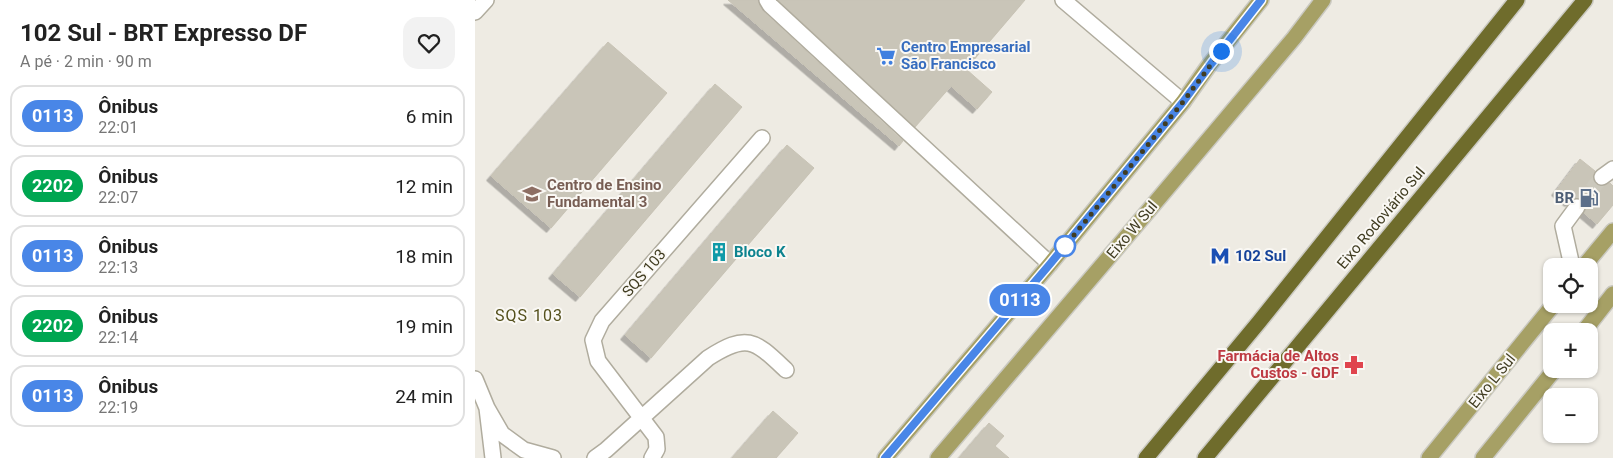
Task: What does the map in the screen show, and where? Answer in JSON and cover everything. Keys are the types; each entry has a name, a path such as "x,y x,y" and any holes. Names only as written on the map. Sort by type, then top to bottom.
{"highway":[{"name":"Eixo Rodoviário Sul","path":"1146,458 1259,322 1517,0"},
{"name":"Eixo Rodoviário Sul","path":"1205,458 1585,0"}],"main road":[{"path":"885,458 1050,264 1183,102 1261,0"},
{"name":"Eixo W Sul","path":"938,458 1157,201 1294,38 1323,0"},
{"path":"1591,258 1613,231"},
{"path":"1590,323 1613,294"},
{"name":"Eixo L Sul","path":"1429,458 1547,313"},
{"path":"1483,458 1548,378"}],"street":[{"path":"475,12 486,0"},
{"path":"767,0 770,5 1050,264"},
{"path":"1063,0 1183,102"},
{"name":"SQS 103","path":"652,458 657,449 656,437 599,361 593,340 602,321 762,138"},
{"path":"1571,258 1563,226 1577,207"},
{"path":"595,458 643,418 708,358 724,348 743,342 762,348 786,370"},
{"path":"475,379 487,408 502,434 520,454 553,458"},
{"path":"487,408 493,458"}],"building":[{"path":"728,0 758,0 764,12 903,141 899,146"},
{"name":"Centro Empresarial São Francisco","path":"778,0 1025,0 966,69 992,92 977,109 951,86 915,127"},
{"path":"608,42 667,93 551,228 491,176"},
{"path":"715,84 742,107 580,297 553,274"},
{"name":"Bloco K","path":"787,145 814,168 651,358 625,335"},
{"name":"BR","path":"1580,159 1595,171 1593,178 1595,183 1603,186 1610,183 1613,186 1613,205 1597,224 1584,213 1586,208 1583,200 1578,198 1569,202 1556,191"},
{"path":"773,411 798,433 776,458 732,458"},
{"path":"989,423 1004,436 995,446 1009,458 959,458"}],"tunnel":[{"path":"1577,207 1602,177"}],"bus line":[{"name":"0113","path":"885,458 1050,264 1183,102 1261,0"}],"place":[{"name":"Centro Empresarial São Francisco","path":"886,56"},
{"name":"Centro de Ensino Fundamental 3","path":"532,194"},
{"name":"BR","path":"1589,198"},
{"name":"Bloco K","path":"719,252"},
{"name":"102 Sul","path":"1220,256"},
{"name":"Farmácia de Altos Custos - GDF","path":"1354,365"}],"district":[{"name":"SQS 103","path":"529,315"}],"route":[{"path":"1065,246 1061,251 1183,102 1221,51"}]}
